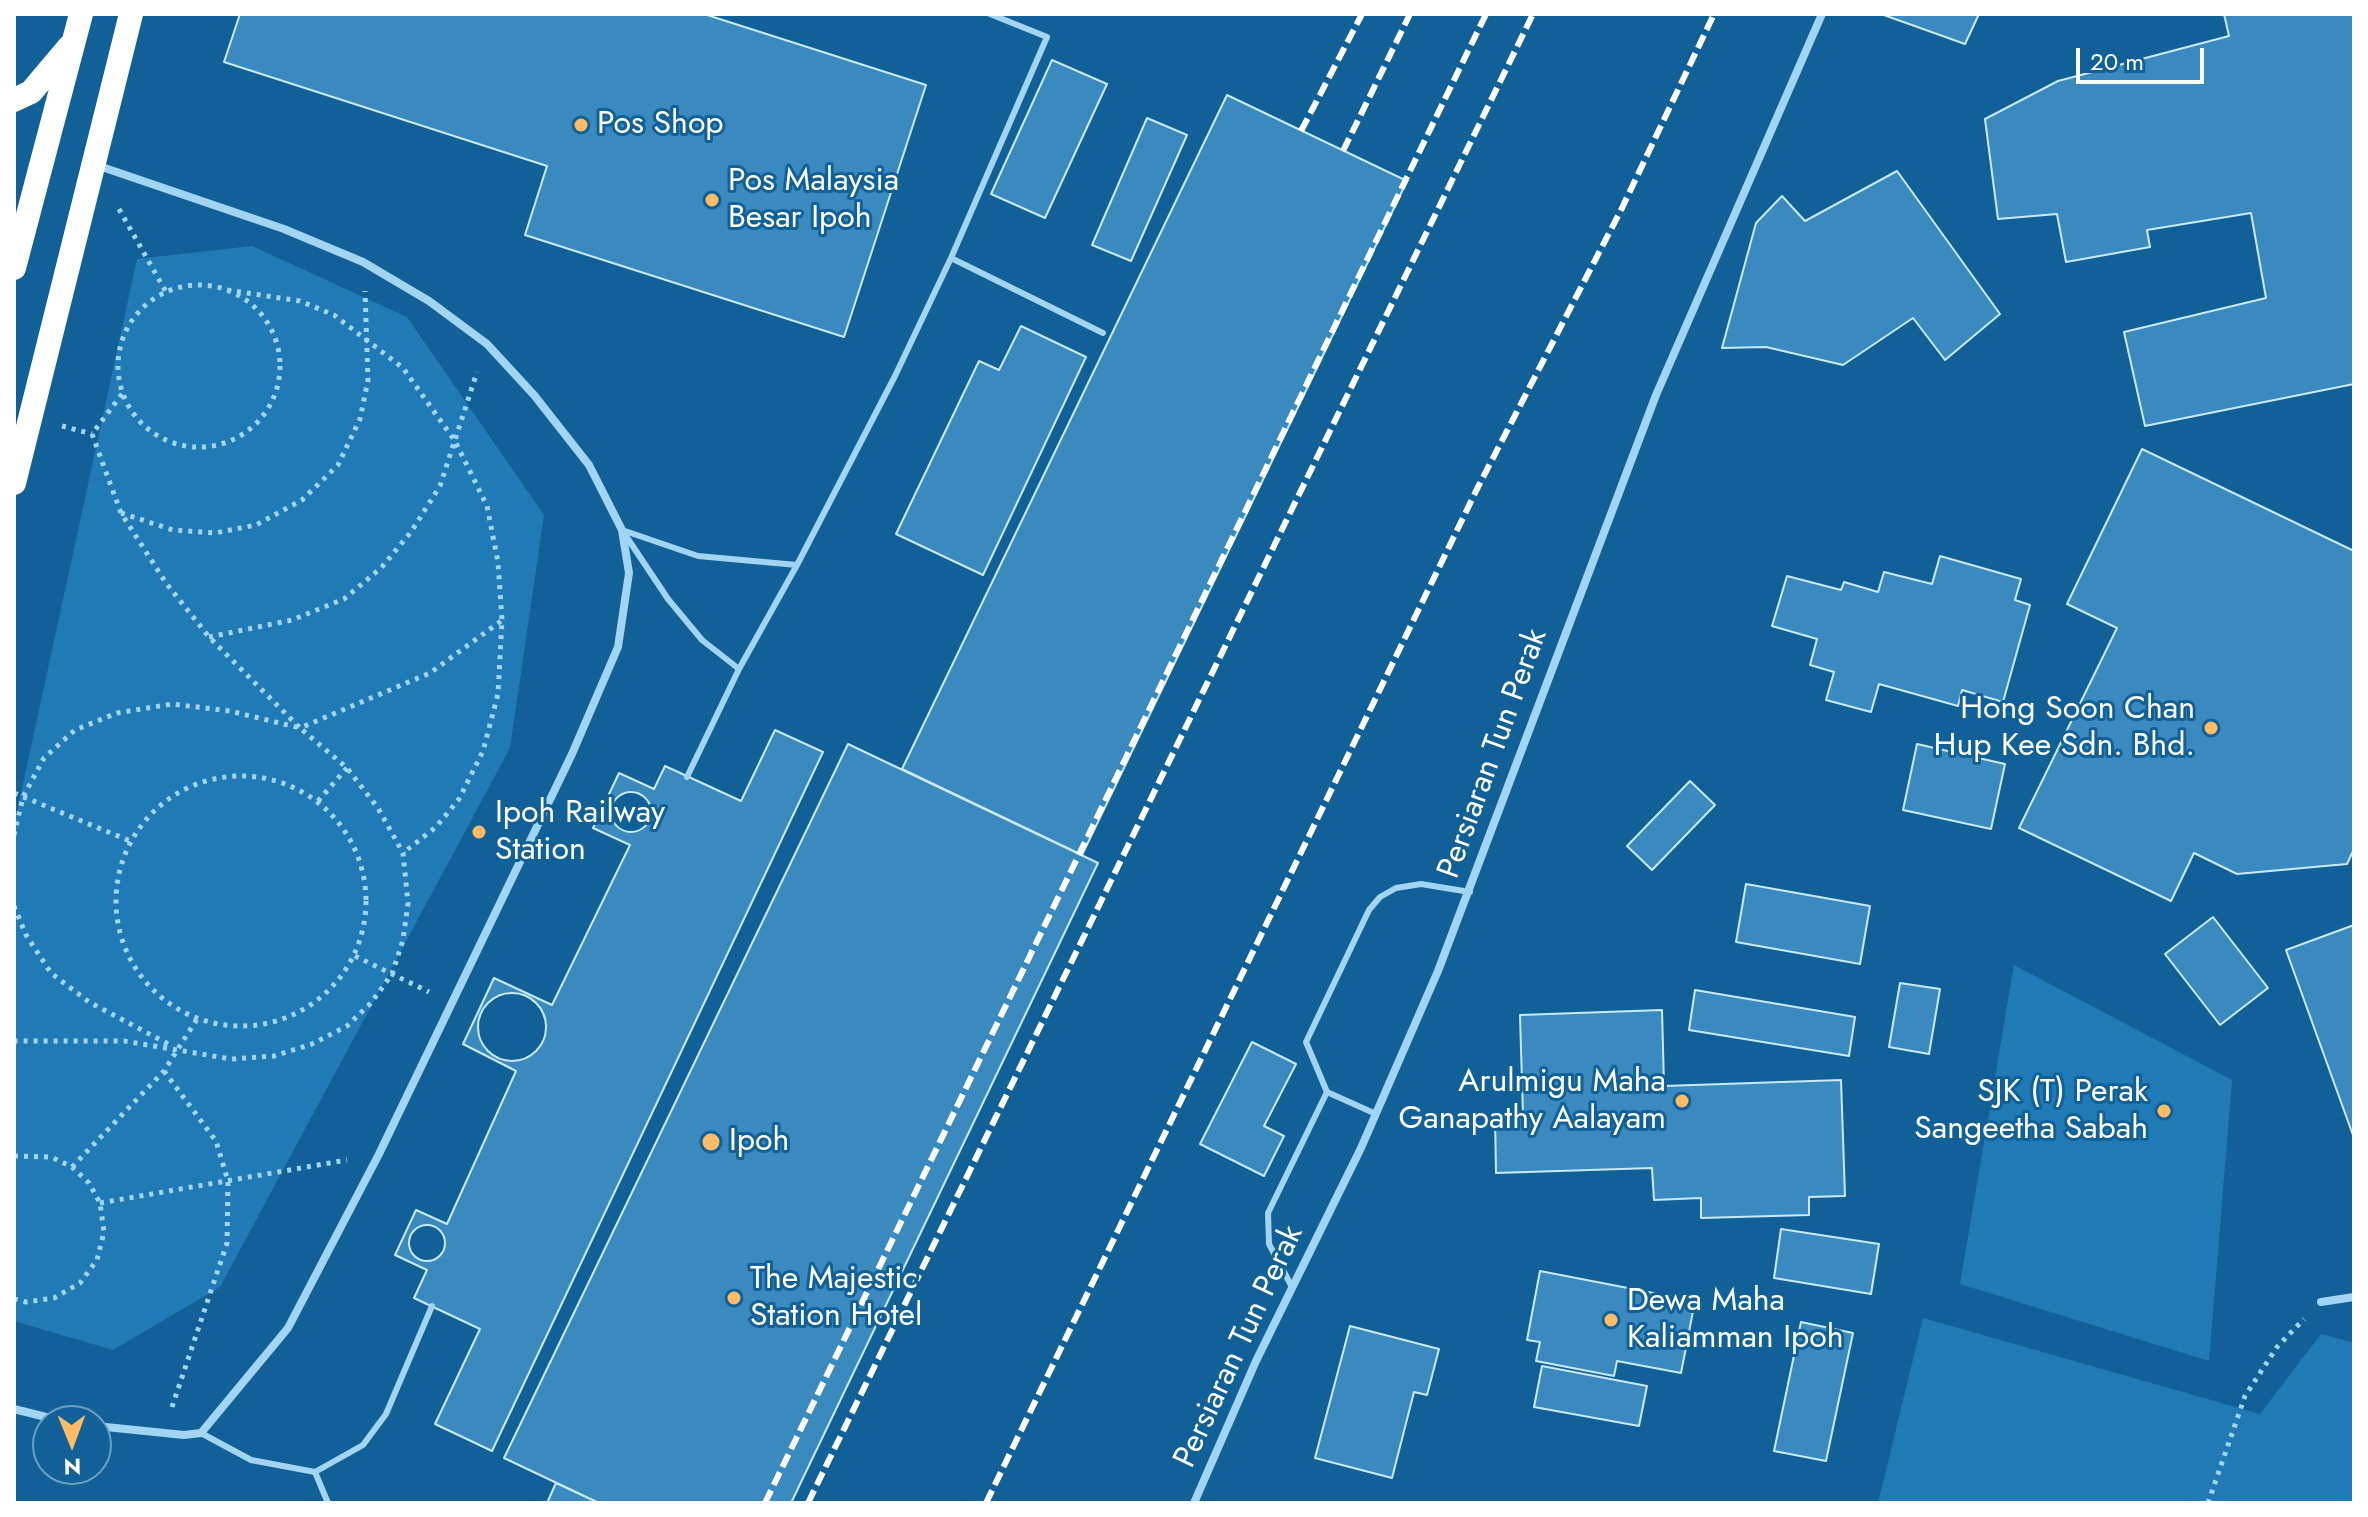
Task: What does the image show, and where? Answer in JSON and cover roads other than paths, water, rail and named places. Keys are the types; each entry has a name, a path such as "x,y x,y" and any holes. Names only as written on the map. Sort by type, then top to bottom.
{"highway":[{"path":"14,268 81,14"},
{"path":"14,483 131,14"},
{"path":"14,100 31,92 73,42"}],"street":[{"name":"Persiaran Tun Perak","path":"1194,1503 1292,1287 1376,1114 1470,892 1580,588 1656,395 1822,14"},
{"path":"92,163 284,229 363,262 429,301 487,344 534,395 589,465 622,530 629,573 618,647 572,754 379,1154 288,1328 201,1433 112,1428"},
{"path":"2321,1302 2354,1297"}],"lane":[{"path":"687,777 739,669 895,376 951,258 1047,37 990,14"},
{"path":"951,258 1103,333"},
{"path":"622,530 698,556 797,565"},
{"path":"622,530 668,599 702,640 739,669"},
{"path":"1376,1114 1327,1092 1306,1042 1369,910 1380,897 1396,888 1421,884 1470,892"},
{"path":"1292,1287 1269,1244 1268,1213 1327,1092"},
{"path":"201,1433 251,1460 315,1472 363,1445 386,1414 432,1306"},
{"path":"315,1472 328,1503"}],"railway":[{"path":"1301,131 1362,14"},
{"path":"1343,151 1410,14"},
{"path":"765,1503 1486,14"},
{"path":"808,1503 1533,14"},
{"path":"986,1503 1477,489 1622,208 1714,14"}],"place":[{"name":"Pos Shop","path":"581,125"},
{"name":"Pos Malaysia Besar Ipoh","path":"712,200"},
{"name":"Hong Soon Chan Hup Kee Sdn. Bhd.","path":"2211,728"},
{"name":"Ipoh Railway Station","path":"479,832"},
{"name":"Arulmigu Maha Ganapathy Aalayam","path":"1682,1101"},
{"name":"SJK (T) Perak Sangeetha Sabah","path":"2164,1111"},
{"name":"Ipoh","path":"711,1142"},
{"name":"The Majestic Station Hotel","path":"734,1298"},
{"name":"Dewa Maha Kaliamman Ipoh","path":"1611,1320"}]}
